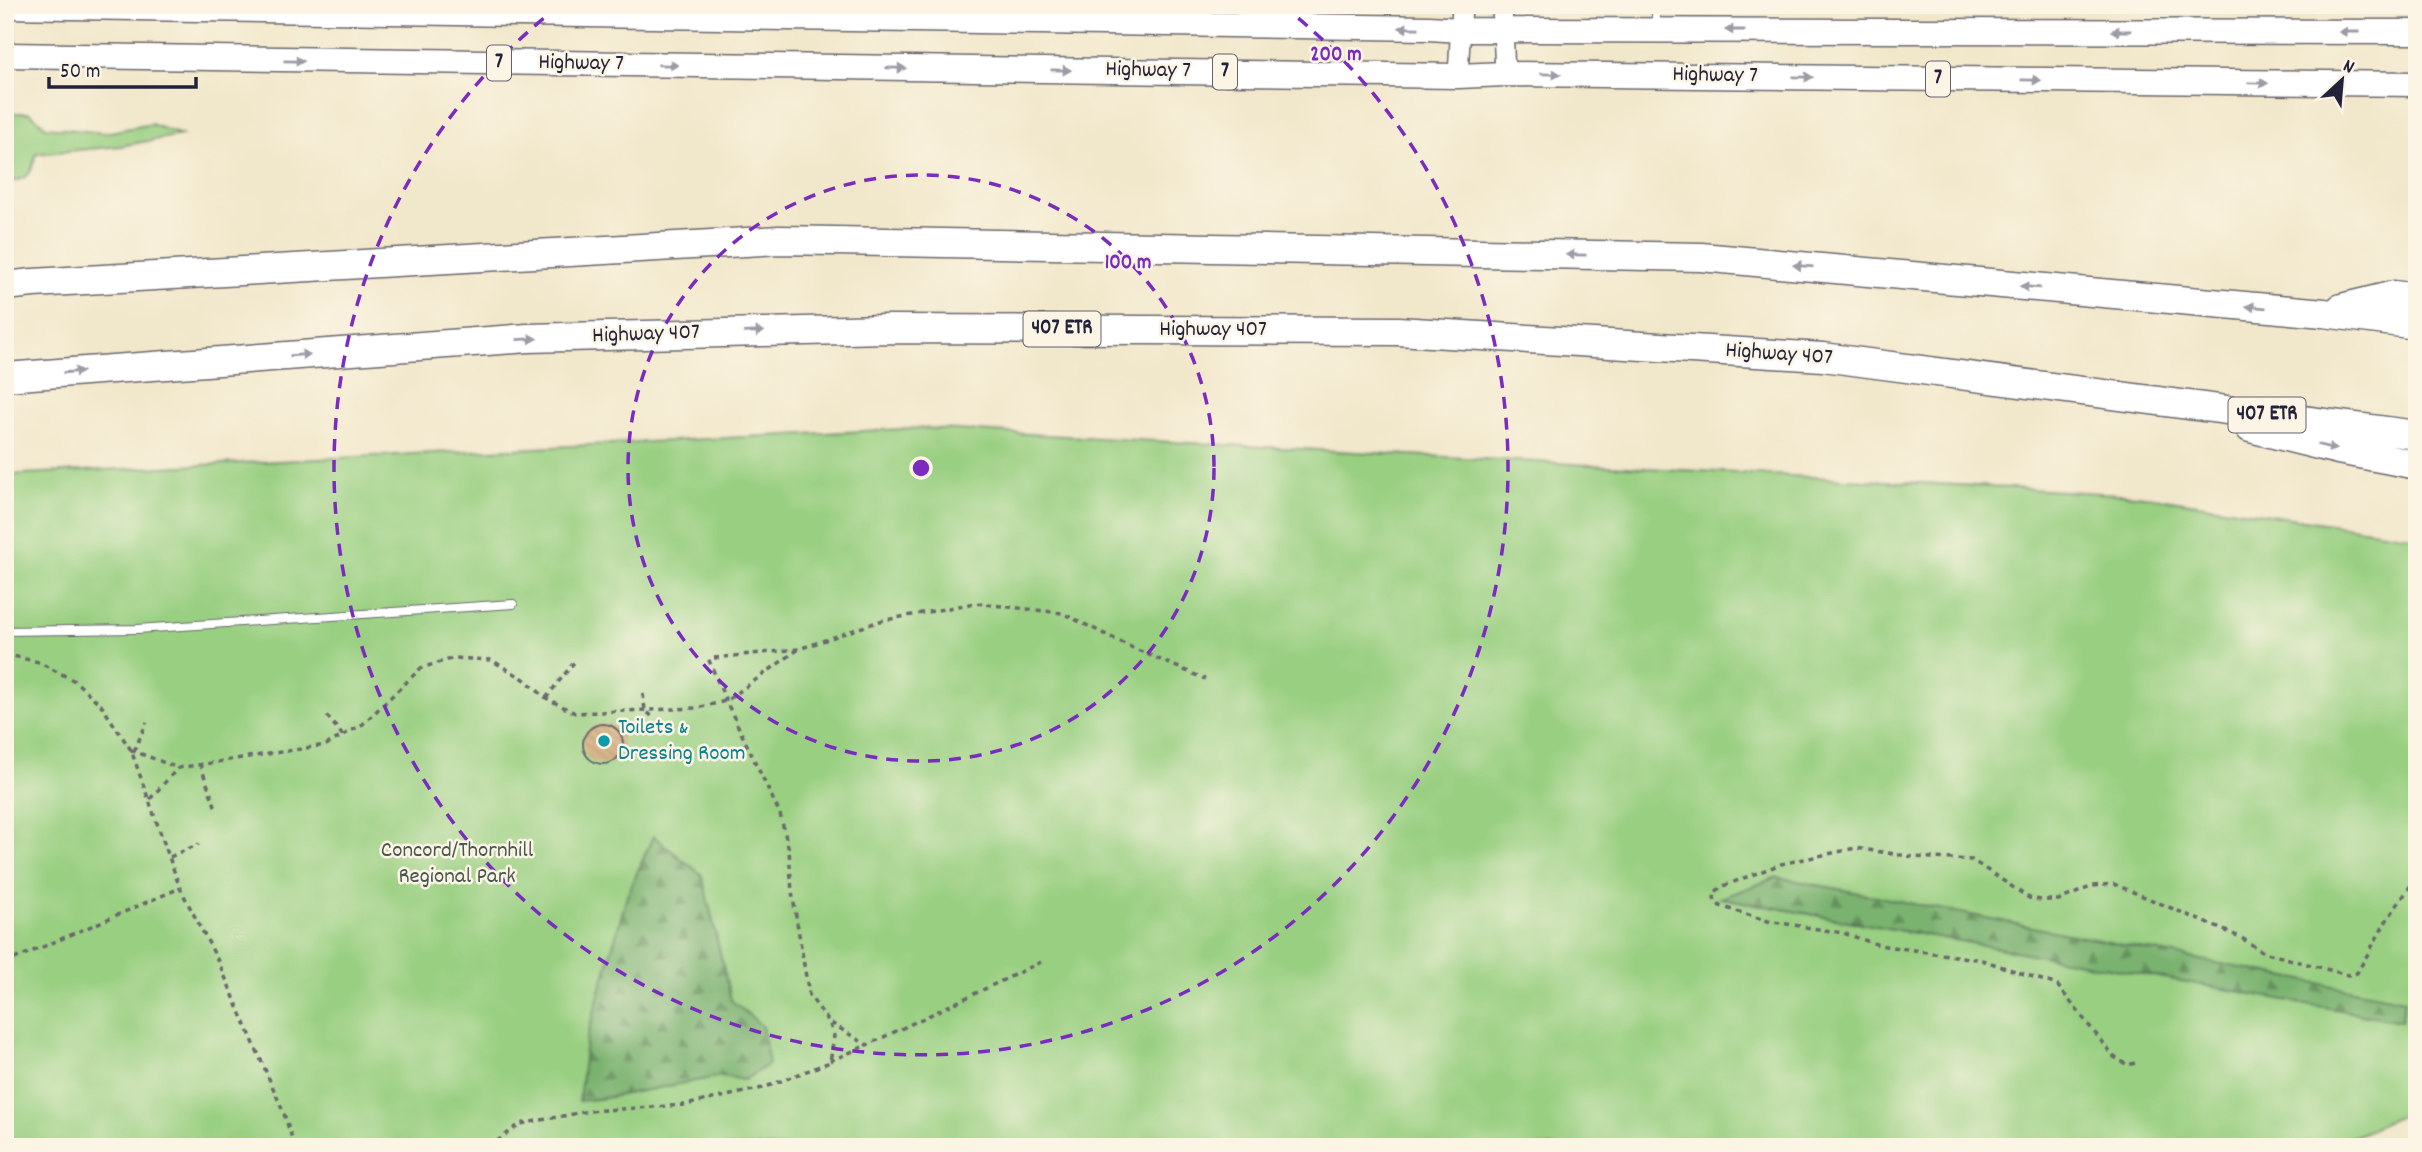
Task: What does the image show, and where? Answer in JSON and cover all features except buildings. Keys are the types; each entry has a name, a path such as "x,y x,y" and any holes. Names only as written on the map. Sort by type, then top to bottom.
{"highway":[{"path":"5,286 779,240 1701,257 2324,313 2417,325"},
{"path":"2324,313 2394,295 2417,298"},
{"name":"Highway 407","path":"5,377 528,338 886,329 1398,331 1823,357 2417,435"},
{"path":"2118,396 2338,450 2417,465"}],"main road":[{"name":"Highway 7","path":"5,6 1461,30 1501,30 1656,18 2417,32"},
{"name":"Highway 7","path":"5,55 1458,76 1504,74 2417,84"}],"street":[{"path":"1458,76 1462,5"},
{"path":"1502,5 1504,74"}],"lane":[{"path":"5,631 137,629 513,604"}],"path":[{"path":"830,1062 834,1036 829,1022 809,995 792,892 789,850 780,814 726,701 711,658 799,649 880,621 975,603 1062,613 1135,649 1205,678"},
{"path":"133,751 178,768 326,745 363,724 421,668 454,658 491,660 524,678 546,698 575,713 697,708 726,701 799,649"},
{"path":"5,654 38,662 75,681 101,705 133,751 180,888 219,963 283,1111 295,1147"},
{"path":"546,698 575,661"},
{"path":"643,694 645,710 655,719"},
{"path":"327,716 343,736"},
{"path":"133,751 146,722"},
{"path":"200,764 217,811"},
{"path":"150,799 178,768"},
{"path":"170,857 200,844"},
{"path":"2135,1063 2128,1065 2114,1057 2057,985 1982,960 1879,945 1843,933 1768,921 1720,906 1714,899 1715,892 1723,886 1781,864 1856,848 1914,857 1972,860 2029,898 2059,900 2093,886 2114,884 2240,937 2263,952 2348,975 2357,973 2387,920 2411,885 2417,884"},
{"path":"5,963 180,888"},
{"path":"489,1147 520,1124 589,1111 685,1105 763,1088 830,1062 1041,962"},
{"path":"829,1022 867,1045"}],"green space":[{"path":"1853,5 2117,5 1883,7"},
{"path":"5,113 30,113 46,127 105,133 151,124 181,135 121,146 36,154 27,176 5,183"},
{"name":"Concord/Thornhill Regional Park","path":"921,428 2137,495 2417,537 2417,1104 2411,1111 2331,1147 5,1147 5,475"},
{"path":"653,836 702,875 731,1000 762,1026 769,1064 744,1080 722,1076 579,1101 586,1041 627,896"},
{"path":"1777,877 2405,1000 2401,1021 1721,898"}],"place":[{"name":"Toilets & Dressing Room","path":"604,741"}]}
